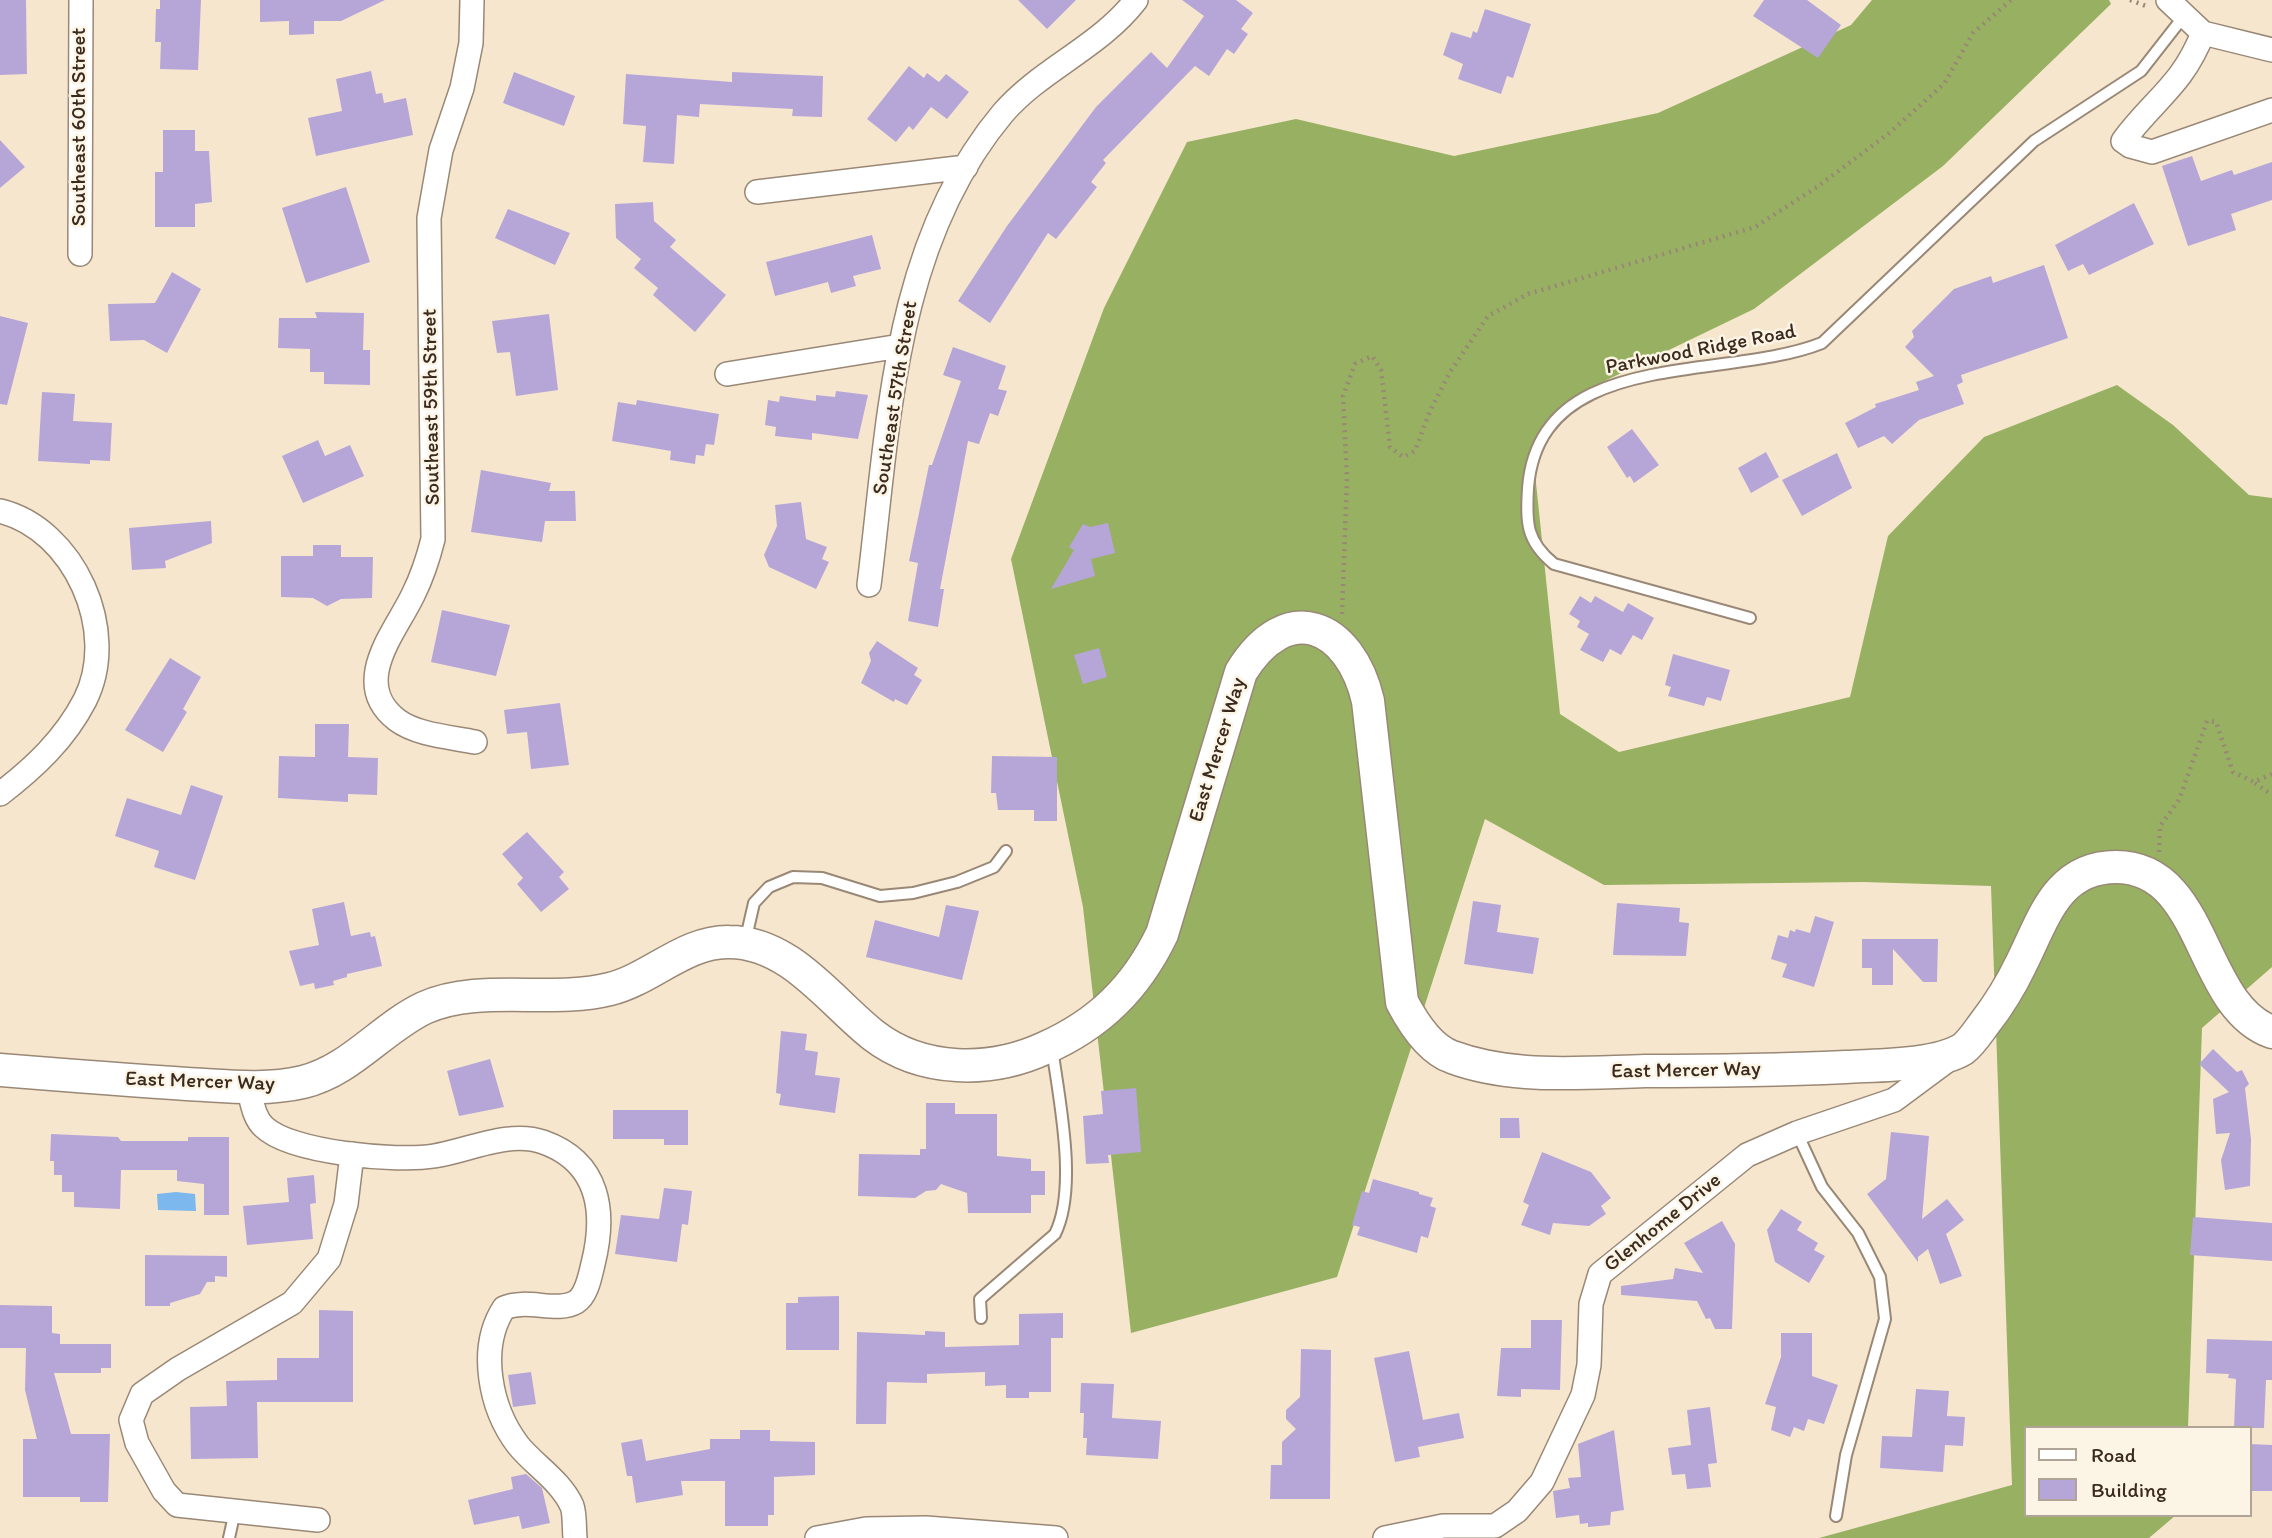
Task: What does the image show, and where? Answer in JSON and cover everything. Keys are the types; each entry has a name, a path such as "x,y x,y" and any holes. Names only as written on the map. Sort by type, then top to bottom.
{"street":[{"name":"Southeast 60th Street","path":"80,254 81,0"},
{"name":"Southeast 59th Street","path":"472,0 471,43 462,88 441,150 429,218 433,539 426,566 412,598 380,653 376,679 381,700 398,720 434,734 475,742"},
{"name":"Southeast 57th Street","path":"869,585 900,346 907,309 936,226 966,167 1003,113 1021,96 1092,43 1136,0"},
{"path":"2176,8 2203,33 2272,50"},
{"path":"2203,33 2192,61 2171,90 2140,119 2123,141 2130,146 2152,152 2272,110"},
{"path":"758,192 966,167"},
{"path":"727,374 900,346"},
{"path":"0,511 20,516 48,535 73,566 90,607 98,652 86,699 58,742 0,794"},
{"name":"East Mercer Way","path":"0,1070 248,1087 305,1082 326,1074 424,1008 477,996 556,998 610,990 637,981 695,948 729,941 782,958 805,973 875,1037 903,1052 936,1063 996,1065 1052,1045 1101,1017 1147,965 1162,934 1241,672 1254,651 1269,637 1289,629 1310,629 1339,643 1362,676 1368,701 1402,1002 1412,1021 1447,1056 1479,1067 1528,1072 1772,1070 1922,1062 1963,1049"},
{"path":"1963,1049 1995,1011 2055,895 2074,878 2093,870 2116,867 2146,875 2170,892 2186,911 2233,1003 2245,1017 2272,1032"},
{"name":"Glenhome Drive","path":"1385,1538 1443,1526 1495,1532 1542,1482 1570,1428 1585,1385 1591,1304 1600,1274 1747,1155 1797,1133 1894,1100 1963,1049"},
{"path":"248,1087 256,1115 264,1128 295,1142 352,1154 399,1160 434,1156 509,1139 541,1140 567,1153 582,1166 600,1212 599,1241 589,1282 578,1301 562,1307 517,1302 504,1308 496,1320 491,1337 489,1363 496,1405 504,1422 518,1445 548,1474 572,1506 575,1538"},
{"path":"318,1520 177,1505 164,1491 136,1443 131,1420 142,1394 178,1369 292,1303 300,1294 329,1259 346,1204 352,1154"},
{"path":"817,1538 866,1530 926,1528 1056,1538"}],"lane":[{"name":"Parkwood Ridge Road","path":"1750,618 1554,564 1536,549 1529,532 1530,470 1537,444 1549,425 1589,392 1618,383 1790,353 1822,344 2034,141 2141,71 2176,8"},
{"path":"744,944 754,903 769,887 793,877 822,878 880,896 913,893 957,882 994,867 1006,851"},
{"path":"981,1318 980,1299 1055,1234 1061,1222 1066,1201 1063,1119 1052,1045"},
{"path":"1797,1133 1822,1187 1858,1233 1880,1277 1885,1319 1846,1455 1836,1516"},
{"path":"229,1538 234,1511"}],"path":[{"path":"1339,643 1348,478 1343,397 1355,364 1372,356 1383,380 1390,447 1403,457 1415,451 1430,411 1450,372 1488,316 1528,294 1755,227 1817,187 1888,134 1944,84 1973,33 2011,0"},
{"path":"2160,826 2179,800 2207,721 2216,722 2233,772 2272,795"},
{"path":"2254,782 2272,774"}],"green space":[{"path":"1872,0 2109,0 2111,4 1943,166 1754,309 1586,390 1533,454 1560,714 1619,752 1850,697 1888,536 1984,437 2117,385 2173,425 2249,495 2272,498 2272,967 2202,1028 2188,1426 2024,1426 2024,1517 2174,1517 2149,1538 1819,1538 2012,1485 1991,886 1864,882 1604,885 1485,819 1337,1277 1131,1333 1083,907 1011,559 1104,308 1187,142 1296,119 1454,156 1658,113 1851,25"}],"water":[{"path":"157,1194 195,1194 196,1211 158,1210"}],"building":[{"path":"0,0 26,0 27,74 0,75"},
{"path":"160,0 201,0 198,70 160,69 161,42 155,42 156,9 160,9"},
{"path":"260,0 385,0 341,21 314,21 314,34 289,35 289,21 260,22"},
{"path":"1018,0 1076,0 1047,29"},
{"path":"1182,0 1236,0 1253,13 1241,29 1248,34 1234,54 1227,49 1209,76 1195,66 1103,160 1106,163 1091,182 1097,187 1056,239 1048,233 990,323 958,301 1007,226 1096,107 1151,52 1167,68 1204,16"},
{"path":"1764,0 1807,0 1841,25 1818,58 1753,16"},
{"path":"1485,9 1531,24 1513,78 1507,76 1501,94 1458,79 1463,64 1443,55 1451,32 1471,38 1473,31 1477,33"},
{"path":"909,66 924,78 927,73 939,82 946,74 969,92 947,119 931,107 913,130 909,126 896,142 867,119"},
{"path":"371,71 376,94 382,93 384,103 406,98 413,135 316,156 308,118 342,111 336,79"},
{"path":"514,72 575,96 564,126 503,103"},
{"path":"732,72 823,76 822,117 792,116 793,109 700,104 699,117 677,115 674,164 643,162 646,126 623,124 626,74 732,82"},
{"path":"163,130 195,130 195,151 209,151 212,202 195,204 195,227 155,227 155,172 163,172"},
{"path":"0,140 25,167 0,188"},
{"path":"2192,156 2201,181 2232,170 2234,175 2272,162 2272,200 2231,214 2236,230 2188,246 2162,166"},
{"path":"346,187 370,262 306,283 282,208"},
{"path":"653,202 654,221 676,240 670,247 726,295 695,332 653,295 658,288 634,268 641,259 616,238 615,204"},
{"path":"2134,203 2154,244 2089,275 2083,264 2068,271 2055,245"},
{"path":"508,209 570,233 555,265 495,238"},
{"path":"872,235 881,269 853,276 856,286 831,293 828,282 775,296 766,262"},
{"path":"2044,265 2068,338 1961,375 1963,382 1957,385 1964,404 1919,420 1892,444 1884,436 1858,448 1845,423 1876,407 1875,404 1919,390 1916,382 1934,376 1905,347 1914,337 1912,331 1954,289 1991,276 1993,283"},
{"path":"172,272 201,289 167,353 144,340 110,341 108,304 155,303"},
{"path":"315,312 364,313 363,350 370,350 370,385 324,384 324,372 310,372 310,349 278,348 279,318 317,318"},
{"path":"549,314 558,390 516,396 510,352 497,353 492,321"},
{"path":"0,316 28,323 7,405 0,404"},
{"path":"953,347 1006,366 998,389 1007,391 998,416 990,413 979,444 968,441 940,589 944,589 938,627 908,621 918,563 909,561 929,465 932,465 961,381 943,375"},
{"path":"836,391 868,395 858,439 812,433 812,440 775,436 776,427 765,425 768,400 779,402 780,396 816,401 816,395 835,397"},
{"path":"42,392 75,394 73,421 112,423 110,461 90,460 90,464 38,461"},
{"path":"637,400 719,414 714,445 706,444 704,456 696,455 695,464 670,460 671,451 612,441 618,402 636,405"},
{"path":"1632,429 1659,465 1634,483 1630,476 1627,478 1607,447"},
{"path":"318,440 325,456 350,445 364,476 303,503 282,456"},
{"path":"1766,452 1779,477 1751,493 1738,468"},
{"path":"1837,453 1852,488 1802,516 1782,480"},
{"path":"481,470 551,483 549,491 575,491 576,521 545,521 542,542 471,532"},
{"path":"801,502 806,539 827,547 822,559 829,562 816,589 769,567 764,555 777,526 775,505"},
{"path":"211,521 212,543 165,561 166,568 132,570 129,528"},
{"path":"1108,523 1115,553 1091,559 1095,576 1051,589 1074,550 1069,547 1083,524 1090,527"},
{"path":"313,545 341,545 341,557 373,557 372,598 341,599 327,606 313,598 281,597 281,556 313,556"},
{"path":"1580,596 1591,603 1595,596 1623,612 1628,603 1654,618 1642,640 1633,635 1621,655 1610,649 1603,662 1580,650 1589,634 1577,627 1580,621 1569,614"},
{"path":"442,610 510,625 496,676 431,662"},
{"path":"877,641 918,668 914,675 922,680 907,705 895,699 894,702 861,683 871,661 869,653"},
{"path":"1099,648 1107,677 1083,684 1074,655"},
{"path":"1673,654 1730,670 1721,701 1707,697 1704,706 1668,696 1671,687 1665,685"},
{"path":"170,658 201,677 183,709 187,712 163,752 125,730"},
{"path":"560,703 569,765 531,769 527,732 507,734 504,710"},
{"path":"315,724 349,724 348,757 378,758 377,795 348,794 348,802 278,798 279,756 315,757"},
{"path":"992,756 1057,757 1057,821 1034,821 1034,810 998,810 996,793 991,793"},
{"path":"191,785 223,796 195,880 154,867 159,851 115,836 127,798 181,815"},
{"path":"527,832 564,872 559,877 569,889 541,912 517,884 523,878 502,854"},
{"path":"1473,901 1501,905 1497,932 1539,938 1533,974 1464,964"},
{"path":"344,902 351,936 370,932 371,937 375,936 382,966 347,974 347,977 333,981 334,985 315,989 314,983 300,986 289,951 319,945 312,909"},
{"path":"1617,903 1680,908 1679,922 1689,923 1686,956 1613,955"},
{"path":"946,905 979,911 962,980 866,957 875,920 939,937"},
{"path":"1815,916 1834,922 1814,987 1782,977 1787,964 1771,959 1778,935 1788,938 1790,930 1795,932 1796,929 1810,933"},
{"path":"1862,939 1938,939 1937,982 1923,982 1893,949 1893,985 1872,985 1872,968 1862,968"},
{"path":"781,1031 807,1034 805,1050 818,1052 815,1075 840,1078 835,1113 779,1105 781,1094 776,1093"},
{"path":"2213,1049 2237,1072 2242,1070 2249,1084 2245,1088 2251,1139 2250,1186 2225,1190 2221,1160 2230,1133 2216,1134 2213,1099 2229,1092 2199,1064"},
{"path":"490,1059 504,1107 459,1116 447,1071"},
{"path":"1136,1088 1141,1152 1108,1155 1109,1163 1086,1164 1083,1116 1103,1114 1101,1091"},
{"path":"926,1103 955,1103 955,1114 997,1114 997,1156 1031,1159 1031,1171 1045,1171 1045,1195 1031,1195 1031,1213 968,1213 967,1193 941,1184 936,1190 926,1191 915,1198 858,1196 859,1154 920,1155 920,1149 926,1149"},
{"path":"613,1110 688,1110 688,1145 664,1145 664,1139 613,1139"},
{"path":"1500,1118 1519,1118 1520,1138 1500,1138"},
{"path":"1891,1132 1929,1136 1922,1219 1947,1199 1964,1220 1946,1234 1962,1276 1940,1284 1928,1249 1918,1257 1918,1262 1867,1194 1886,1179"},
{"path":"51,1134 118,1137 121,1141 188,1141 188,1137 229,1137 229,1215 204,1215 204,1184 177,1181 177,1170 121,1170 120,1209 74,1207 74,1192 62,1192 62,1175 54,1175 54,1161 50,1161"},
{"path":"1542,1152 1591,1172 1611,1198 1601,1206 1606,1214 1589,1226 1553,1223 1550,1235 1521,1225 1529,1205 1523,1202"},
{"path":"314,1175 316,1203 310,1204 313,1239 247,1245 243,1206 289,1202 287,1178"},
{"path":"1373,1179 1433,1198 1430,1206 1436,1208 1428,1238 1421,1236 1417,1253 1357,1235 1360,1227 1352,1225 1362,1191 1369,1193"},
{"path":"664,1188 692,1191 688,1225 682,1224 677,1262 615,1254 621,1215 659,1219"},
{"path":"1781,1209 1802,1222 1797,1230 1818,1243 1814,1250 1825,1256 1809,1283 1775,1262 1767,1230"},
{"path":"2193,1217 2272,1223 2272,1261 2190,1255"},
{"path":"1722,1221 1735,1244 1732,1329 1715,1329 1710,1318 1706,1319 1697,1301 1621,1295 1621,1286 1673,1279 1675,1268 1703,1273 1684,1243"},
{"path":"145,1255 227,1256 227,1277 215,1276 215,1282 207,1282 200,1294 170,1303 170,1306 145,1306"},
{"path":"839,1296 839,1350 786,1350 786,1303 798,1303 798,1297"},
{"path":"0,1305 52,1306 52,1333 60,1334 60,1344 111,1344 111,1368 101,1368 101,1373 54,1373 71,1434 110,1434 108,1502 80,1502 80,1497 23,1497 23,1439 37,1439 25,1390 26,1348 0,1348"},
{"path":"319,1310 353,1311 353,1402 257,1402 258,1458 191,1459 190,1407 227,1406 226,1381 277,1380 277,1358 319,1358"},
{"path":"1063,1313 1063,1338 1051,1338 1051,1392 1029,1392 1029,1398 1006,1398 1006,1385 985,1386 985,1372 927,1374 927,1383 887,1382 886,1424 856,1424 857,1332 925,1335 925,1331 945,1332 945,1347 1019,1345 1019,1314"},
{"path":"1531,1320 1562,1320 1560,1390 1521,1389 1521,1397 1497,1396 1501,1348 1531,1348"},
{"path":"1781,1333 1812,1333 1812,1376 1838,1385 1824,1424 1808,1419 1804,1431 1794,1427 1790,1437 1771,1430 1776,1407 1765,1404 1781,1357"},
{"path":"2207,1339 2272,1341 2272,1380 2266,1380 2264,1428 2234,1426 2236,1379 2228,1378 2229,1374 2206,1373"},
{"path":"1301,1349 1331,1350 1330,1499 1270,1499 1271,1465 1282,1465 1282,1442 1296,1429 1286,1419 1286,1410 1300,1397"},
{"path":"1409,1351 1423,1420 1459,1413 1464,1438 1418,1447 1420,1457 1395,1462 1374,1358"},
{"path":"531,1372 536,1404 513,1407 508,1375"},
{"path":"1081,1383 1114,1384 1112,1418 1161,1421 1158,1459 1086,1455 1087,1438 1083,1438 1084,1413 1080,1413"},
{"path":"1916,1389 1949,1391 1947,1416 1965,1417 1963,1446 1945,1445 1943,1472 1880,1468 1882,1436 1912,1437"},
{"path":"1710,1407 1717,1463 1708,1464 1711,1487 1687,1489 1685,1474 1672,1475 1668,1448 1691,1445 1687,1410"},
{"path":"740,1430 770,1430 770,1441 815,1442 815,1475 774,1477 774,1515 768,1515 768,1526 725,1526 725,1481 681,1481 683,1495 636,1503 632,1476 627,1476 621,1443 642,1439 646,1461 710,1449 710,1439 740,1439"},
{"path":"1614,1430 1624,1510 1611,1512 1610,1525 1588,1527 1588,1523 1580,1524 1579,1515 1556,1518 1553,1491 1570,1488 1568,1478 1581,1477 1578,1444"},
{"path":"2251,1444 2272,1445 2272,1491 2251,1491"},
{"path":"526,1474 542,1488 550,1523 522,1529 519,1516 474,1525 468,1500 513,1489 511,1477"}]}
